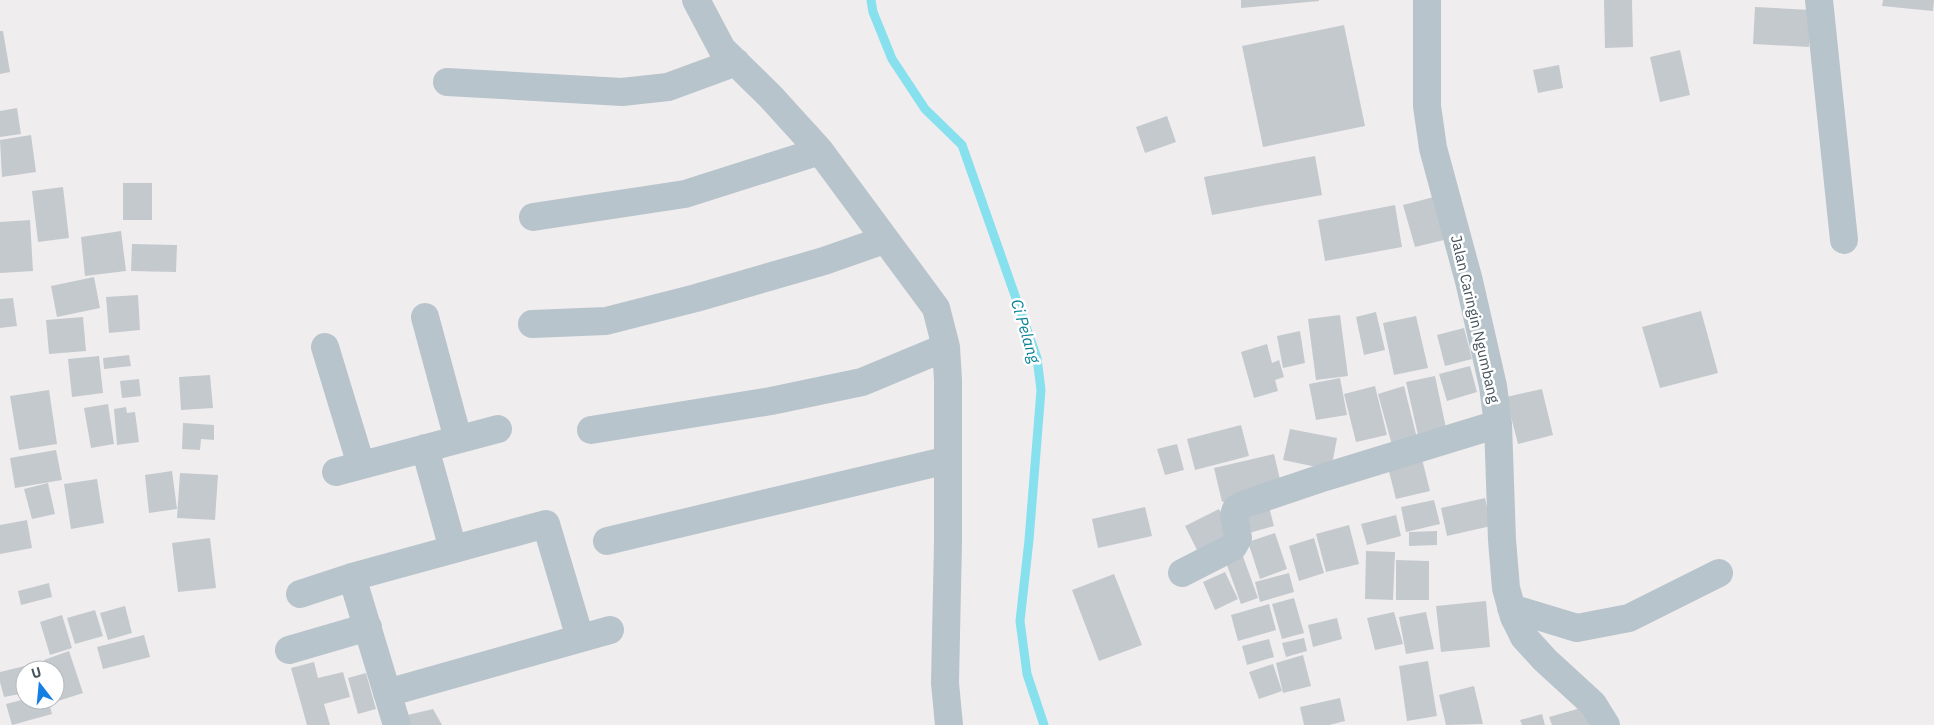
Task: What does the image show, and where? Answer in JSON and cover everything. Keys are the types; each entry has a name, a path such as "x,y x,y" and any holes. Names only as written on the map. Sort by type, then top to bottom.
{"street":[{"path":"696,0 722,49 770,96 820,151 936,308 946,347 948,380 948,542 945,682 949,725"},
{"name":"Jalan Caringin Ngumbang","path":"1428,0 1427,106 1433,148 1481,332 1492,386 1498,424 1502,540 1506,588 1514,617 1524,637 1545,660 1594,704 1606,725"},
{"path":"1819,0 1844,240"},
{"path":"447,82 622,92 668,87 736,62"},
{"path":"533,217 685,194 820,151"},
{"path":"532,324 606,321 696,298 815,263 884,240"},
{"path":"425,317 458,439"},
{"path":"325,347 348,469 498,429"},
{"path":"591,430 771,401 862,382 946,347"},
{"path":"1182,573 1233,547 1238,538 1234,515 1236,509 1242,505 1324,477 1498,424"},
{"path":"425,448 453,549"},
{"path":"607,541 948,460"},
{"path":"300,594 546,524 580,638"},
{"path":"1511,608 1578,628 1629,618 1719,573"},
{"path":"352,578 397,725"},
{"path":"289,650 368,627"},
{"path":"387,692 610,630"}],"building":[{"path":"1241,0 1319,0 1319,1 1241,8"},
{"path":"1604,0 1632,0 1633,47 1605,48"},
{"path":"1883,0 1934,0 1933,11 1882,6"},
{"path":"1755,7 1811,10 1809,47 1753,44"},
{"path":"1344,25 1365,126 1263,147 1242,46"},
{"path":"0,31 3,31 10,72 0,74"},
{"path":"1680,50 1690,95 1660,102 1650,57"},
{"path":"1559,65 1563,88 1538,93 1533,70"},
{"path":"17,108 21,134 0,137 0,111"},
{"path":"1167,116 1176,142 1145,153 1136,127"},
{"path":"31,135 36,172 2,177 0,140"},
{"path":"1315,156 1322,195 1212,215 1204,177"},
{"path":"123,183 152,183 152,220 123,220"},
{"path":"63,187 69,238 38,242 32,191"},
{"path":"1434,197 1444,240 1415,247 1403,205"},
{"path":"1395,205 1402,247 1325,261 1318,220"},
{"path":"30,220 33,271 0,273 0,222"},
{"path":"121,231 126,271 85,276 81,237"},
{"path":"132,244 177,245 176,272 131,271"},
{"path":"94,277 100,308 57,317 51,286"},
{"path":"138,295 140,330 109,333 106,297"},
{"path":"13,298 17,326 0,328 0,299"},
{"path":"1701,311 1718,373 1660,388 1642,327"},
{"path":"1376,312 1385,350 1364,355 1356,317"},
{"path":"1340,315 1348,376 1316,380 1308,319"},
{"path":"1416,316 1428,368 1394,375 1383,323"},
{"path":"83,317 86,351 49,354 46,320"},
{"path":"1464,328 1472,359 1445,366 1437,335"},
{"path":"1300,331 1305,363 1283,368 1277,336"},
{"path":"1267,344 1272,363 1279,360 1284,377 1275,380 1278,391 1254,398 1241,352"},
{"path":"129,355 131,366 104,369 103,358"},
{"path":"99,356 103,393 72,397 68,359"},
{"path":"1470,366 1477,392 1447,401 1439,374"},
{"path":"210,375 213,408 181,410 179,377"},
{"path":"1435,376 1446,428 1418,435 1406,382"},
{"path":"1340,378 1347,415 1316,420 1309,384"},
{"path":"139,379 141,396 122,398 120,381"},
{"path":"1375,386 1387,435 1356,442 1344,394"},
{"path":"1404,386 1418,442 1393,449 1378,394"},
{"path":"1542,389 1553,435 1518,444 1506,397"},
{"path":"49,390 57,444 19,450 10,396"},
{"path":"108,404 114,444 91,448 84,408"},
{"path":"126,407 127,413 135,412 139,442 117,445 114,409"},
{"path":"183,423 214,425 214,440 201,439 200,450 182,449"},
{"path":"1241,425 1249,456 1195,470 1187,439"},
{"path":"1290,429 1337,438 1331,470 1283,460"},
{"path":"1177,444 1184,470 1165,475 1157,449"},
{"path":"56,450 62,480 15,488 10,458"},
{"path":"1420,451 1430,491 1396,499 1386,460"},
{"path":"1274,454 1282,488 1222,502 1214,468"},
{"path":"172,471 177,509 149,513 145,475"},
{"path":"180,473 218,475 215,520 177,518"},
{"path":"97,479 104,523 71,529 64,484"},
{"path":"48,483 55,514 32,519 24,489"},
{"path":"1485,498 1491,526 1447,536 1441,508"},
{"path":"1434,500 1440,524 1406,532 1401,507"},
{"path":"1268,503 1274,526 1249,533 1242,510"},
{"path":"1145,507 1152,536 1098,548 1092,519"},
{"path":"1219,509 1235,541 1201,558 1185,526"},
{"path":"1396,515 1401,536 1367,545 1361,524"},
{"path":"27,520 32,548 0,554 0,525"},
{"path":"1349,525 1359,564 1326,572 1316,534"},
{"path":"1437,531 1437,545 1409,546 1409,532"},
{"path":"1275,533 1287,569 1260,579 1248,542"},
{"path":"210,538 216,588 178,592 172,543"},
{"path":"1314,538 1324,573 1299,581 1289,546"},
{"path":"1241,551 1258,598 1241,604 1224,557"},
{"path":"1366,551 1395,552 1393,600 1365,599"},
{"path":"1396,560 1429,561 1429,600 1396,600"},
{"path":"1225,572 1238,599 1215,610 1203,582"},
{"path":"1289,573 1294,592 1260,602 1255,582"},
{"path":"1114,574 1142,645 1099,661 1072,590"},
{"path":"49,583 52,597 21,605 18,591"},
{"path":"1294,598 1304,633 1282,639 1272,604"},
{"path":"1486,601 1490,647 1441,652 1436,606"},
{"path":"1269,604 1276,630 1238,641 1231,615"},
{"path":"125,606 132,633 108,640 100,613"},
{"path":"95,610 103,636 75,644 67,618"},
{"path":"1394,612 1403,644 1375,650 1367,618"},
{"path":"1426,612 1434,649 1406,654 1399,617"},
{"path":"62,615 72,648 50,655 40,622"},
{"path":"1337,618 1342,639 1313,647 1308,625"},
{"path":"144,635 150,657 103,669 97,647"},
{"path":"1304,638 1307,651 1286,657 1282,643"},
{"path":"1269,639 1274,657 1247,665 1242,646"},
{"path":"69,651 83,693 65,699 65,660 44,660"},
{"path":"1303,655 1311,686 1283,693 1276,663"},
{"path":"1428,661 1437,716 1407,721 1399,666"},
{"path":"314,662 318,678 343,672 350,697 324,704 330,725 307,725 291,668"},
{"path":"1273,664 1282,691 1259,699 1249,672"},
{"path":"15,668 15,695 4,697 0,682 0,672"},
{"path":"366,673 376,709 358,714 348,678"},
{"path":"1474,686 1483,724 1446,725 1439,695"},
{"path":"1340,698 1345,721 1329,725 1304,725 1300,707"},
{"path":"15,702 15,710 51,710 52,714 12,725 6,704"},
{"path":"1588,706 1593,725 1552,725 1549,717"},
{"path":"433,709 442,725 401,725 399,717"},
{"path":"1542,714 1545,725 1522,725 1520,720"}],"waterway":[{"name":"Ci Pelang","path":"871,0 873,12 892,59 925,109 962,145 1037,358 1041,390 1029,540 1020,621 1027,674 1044,725"}]}
